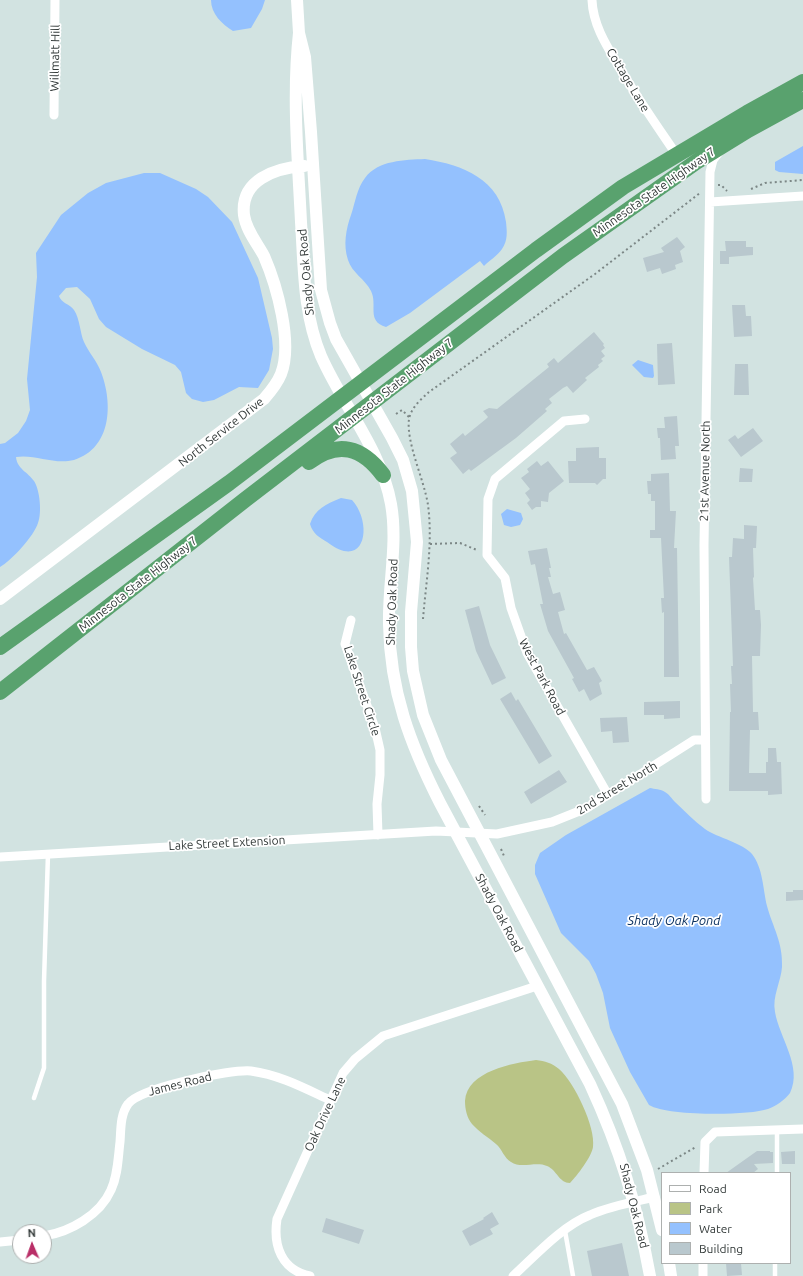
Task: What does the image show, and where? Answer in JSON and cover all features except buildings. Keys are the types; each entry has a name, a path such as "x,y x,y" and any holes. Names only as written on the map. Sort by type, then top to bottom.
{"highway":[{"name":"Minnesota State Highway 7","path":"0,647 229,483 536,250 623,187 676,154 803,82"},
{"name":"Minnesota State Highway 7","path":"0,692 154,571 563,256 663,184 727,143 803,100"},
{"path":"154,571 270,492 318,455 327,451 341,449 356,451 373,461 383,474"}],"main road":[{"name":"Shady Oak Road","path":"297,0 300,34 305,57 320,274 325,309 336,339 373,403 403,460 415,507 417,542 411,612 411,647 413,671 423,715 441,760 622,1104 639,1146 655,1197 661,1225"},
{"name":"Shady Oak Road","path":"300,34 297,57 297,167 305,297 309,317 321,356 342,398 369,442 383,474 391,504 394,528 389,622 390,647 397,697 404,724 418,760 590,1084 609,1126 624,1164 635,1202 650,1276"},
{"name":"North Service Drive","path":"0,599 264,399 276,386 285,360 284,332 271,276 264,257 248,229 244,208 248,192 260,179 278,170 313,166"},
{"path":"669,1264 671,1276"}],"street":[{"name":"Willmatt Hill","path":"54,115 56,0"},
{"name":"Cottage Lane","path":"592,0 600,32 610,53 637,98 676,154"},
{"name":"21st Avenue North","path":"706,799 704,545 710,172 713,160 727,143"},
{"path":"710,202 803,196"},
{"path":"487,555 488,499 495,479 564,421 585,419"},
{"name":"West Park Road","path":"487,555 505,578 511,608 527,653 608,795"},
{"name":"Lake Street Circle","path":"350,620 345,644 347,655 376,728 380,750 380,775 377,804 378,835"},
{"name":"2nd Street North","path":"455,831 497,834 552,822 587,808 694,740 705,740"},
{"name":"Lake Street Extension","path":"0,857 455,831"},
{"name":"Oak Drive Lane","path":"310,1276 293,1269 283,1259 276,1246 275,1232 277,1219 343,1073 368,1046 383,1036 537,986"},
{"name":"James Road","path":"52,1234 73,1227 93,1213 111,1190 117,1174 123,1114 128,1103 139,1095 155,1088 231,1072 250,1071 279,1077 330,1100"},
{"path":"704,1172 705,1142 710,1135 721,1131 803,1128"},
{"path":"513,1276 565,1230 588,1215 655,1197"},
{"path":"0,1242 12,1241"},
{"path":"703,1264 703,1276"}],"lane":[{"path":"34,1098 44,1068 48,854"},
{"path":"777,1130 777,1172"},
{"path":"565,1230 573,1276"},
{"path":"775,1264 775,1276"}],"path":[{"path":"744,192 765,183 803,180"},
{"path":"423,622 430,544 428,507 422,477 410,436 409,417 420,400 429,392 594,274 710,185 721,185 725,190 734,192"},
{"path":"396,414 402,410 409,417"},
{"path":"430,544 460,543 487,555"},
{"path":"478,805 485,815"},
{"path":"657,1169 705,1142"}],"green space":[{"path":"536,1060 554,1065 565,1075 577,1094 588,1117 593,1138 592,1151 584,1166 570,1183 563,1181 547,1166 538,1164 519,1165 511,1162 496,1144 472,1124 465,1107 468,1091 474,1082 482,1076 504,1066"}],"water":[{"path":"211,0 265,0 262,9 251,28 233,31 215,14 211,5"},
{"path":"803,146 803,174 779,172 775,170 775,162"},
{"path":"425,159 453,165 466,170 488,185 496,195 502,207 506,222 506,239 504,246 496,256 484,266 480,261 410,313 386,327 376,321 374,317 373,296 371,291 352,269 348,260 345,243 348,226 360,186 370,172 384,164 392,162"},
{"path":"144,173 160,173 196,189 208,197 232,222 258,278 272,338 273,349 269,370 258,388 239,387 214,400 203,402 192,399 186,393 181,372 175,365 142,349 106,327 99,319 90,299 77,287 66,288 59,296 74,310 84,342 99,368 105,384 108,410 106,423 96,446 87,454 74,460 59,461 23,456 16,457 18,465 32,478 36,485 40,502 40,513 36,528 27,541 5,564 0,567 0,444 5,443 18,433 26,421 30,410 27,379 37,277 36,253 61,215 88,193 106,183"},
{"path":"638,360 653,365 653,378 644,377 632,365"},
{"path":"341,498 352,500 359,510 364,531 362,541 358,548 350,551 340,550 321,538 315,533 310,524 318,511 331,502"},
{"path":"507,509 521,513 523,519 520,525 511,527 504,525 501,514"},
{"name":"Shady Oak Pond","path":"650,788 662,790 705,829 748,850 756,860 762,879 767,906 781,950 782,967 774,1006 777,1022 789,1052 794,1073 790,1093 786,1098 768,1109 743,1113 707,1114 658,1109 649,1105 630,1072 610,1028 603,993 596,974 589,961 561,933 535,874 535,865 540,853 566,835"}]}
